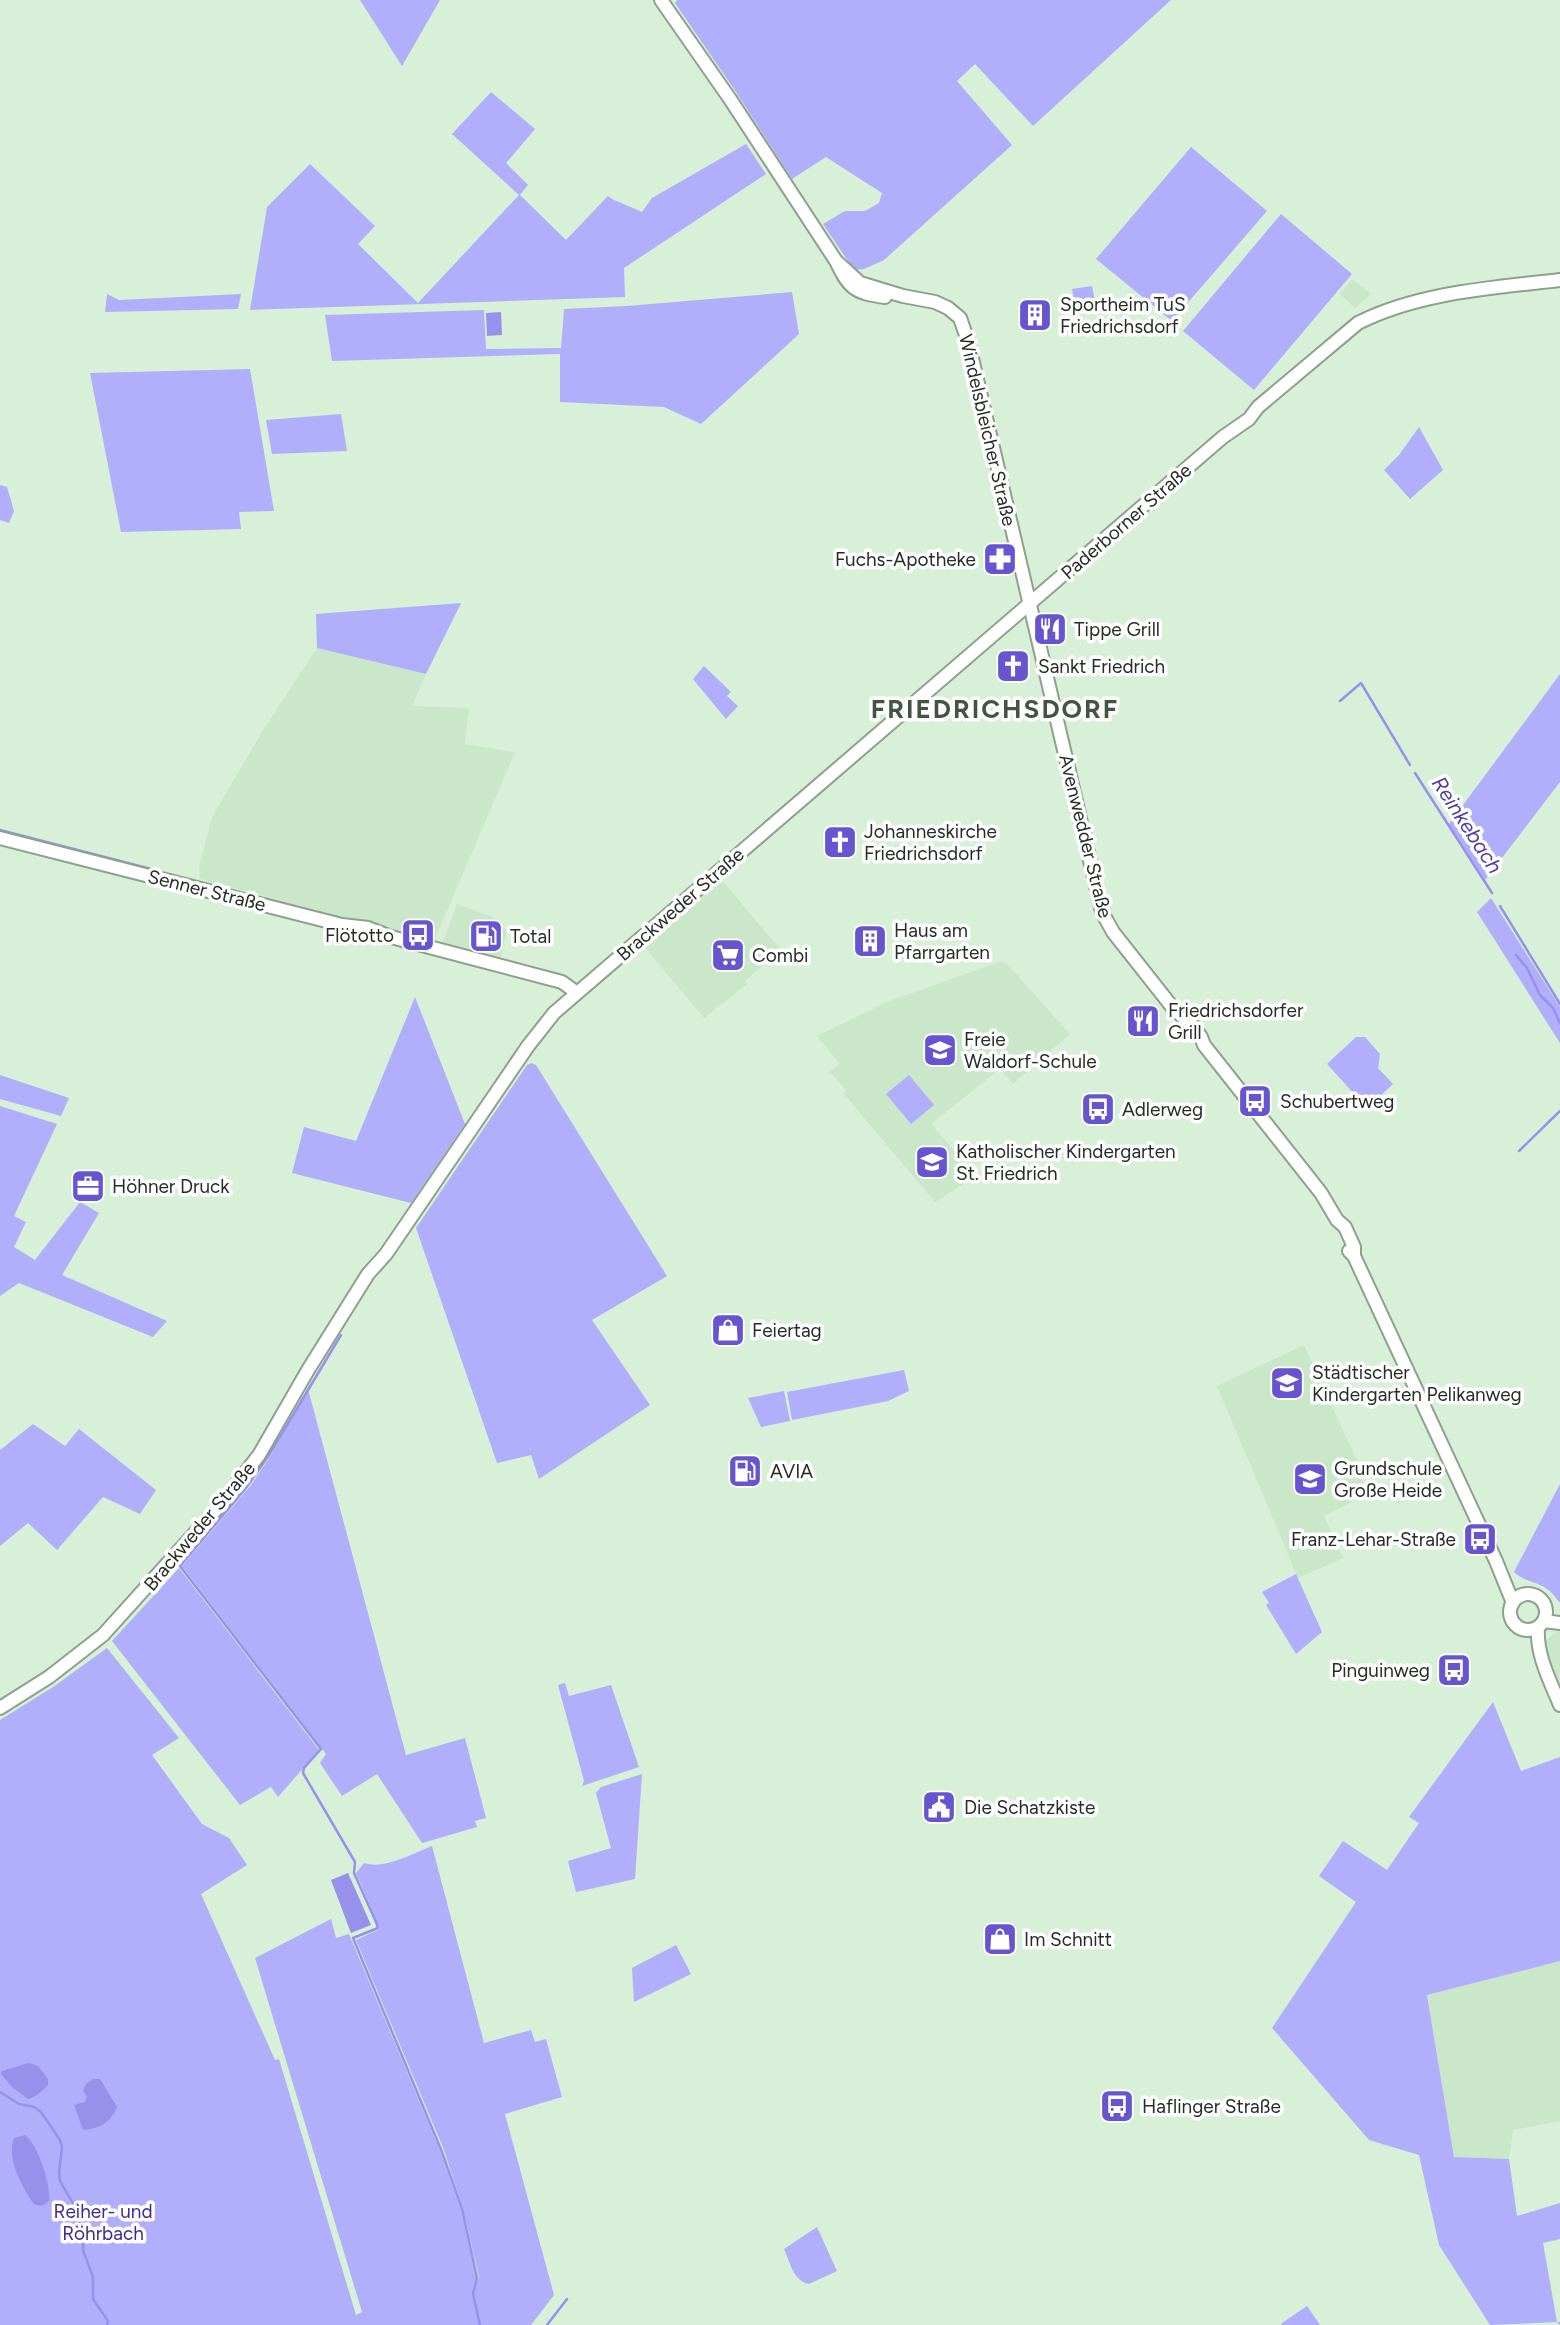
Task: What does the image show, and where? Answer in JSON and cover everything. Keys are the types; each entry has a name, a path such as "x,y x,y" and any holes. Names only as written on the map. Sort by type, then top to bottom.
{"main road":[{"name":"Windelsbleicher Straße","path":"660,0 730,99 836,261 860,283 942,304 955,312 964,325 1029,605"},
{"name":"Paderborner Straße","path":"1029,605 1223,437 1231,425 1244,414 1258,407 1346,332 1375,314 1460,293 1560,280"},
{"name":"Brackweder Straße","path":"0,1708 48,1677 103,1635 222,1503 259,1455 308,1370 353,1302 372,1281 386,1254 528,1045 550,1017 1029,605"},
{"name":"Avenwedder Straße","path":"1029,605 1101,912 1113,932 1173,1007 1193,1026 1204,1045 1321,1193 1337,1220 1338,1230 1348,1250 1354,1256 1513,1603"},
{"name":"Senner Straße","path":"0,838 342,925 368,928 391,937 562,982 577,993"},
{"name":"Avenwedder Straße","path":"1496,1561 1514,1586 1525,1594"},
{"path":"1544,1665 1538,1638 1543,1619 1538,1597 1525,1594 1513,1603 1511,1616 1516,1625 1523,1629 1544,1665 1560,1705"},
{"path":"1523,1629 1543,1619 1560,1615"},
{"path":"1543,1619 1560,1623"}],"shaded area":[{"path":"1352,279 1371,294 1355,308 1340,294"},
{"path":"501,312 502,335 487,336 486,313"},
{"path":"317,648 426,674 412,706 469,708 465,744 515,752 434,941 200,879 199,868 212,817 262,732"},
{"path":"720,878 781,950 745,981 747,984 704,1018 643,945"},
{"path":"457,904 493,917 507,931 500,959 443,942"},
{"name":"Freie Waldorf-Schule","path":"999,962 1009,966 1070,1034 1013,1084 1000,1069 931,1124 976,1176 935,1202 843,1093 846,1090 829,1071 840,1064 817,1036 887,1002"},
{"name":"Grundschule Große Heide","path":"1304,1345 1363,1474 1363,1489 1352,1502 1324,1516 1343,1558 1298,1578 1217,1386"},
{"path":"1560,1630 1560,1688 1542,1644"},
{"path":"348,1873 371,1925 351,1933 331,1880"},
{"path":"1560,1961 1560,2121 1513,2130 1509,2159 1454,2157 1427,1994"},
{"path":"29,2063 38,2066 48,2079 48,2085 28,2099 1,2074 2,2071"},
{"path":"93,2079 100,2079 117,2107 112,2117 104,2124 83,2130 74,2105 85,2102 87,2097 83,2090"},
{"path":"25,2135 35,2147 46,2175 49,2201 42,2206 34,2204 29,2197 14,2164 14,2138"}],"green space":[{"path":"360,0 440,0 402,66"},
{"path":"677,0 1171,0 1033,126 975,64 957,81 1012,145 884,260 864,269 854,270 823,224 845,211 865,211 879,203 882,193 826,157 792,179 675,3"},
{"path":"491,92 535,129 506,163 528,185 520,195 566,240 608,196 642,212 652,198 746,144 766,174 624,268 625,297 250,310 267,207 310,164 375,226 358,244 418,303 519,195 452,134"},
{"path":"1191,147 1267,211 1172,321 1096,259"},
{"path":"1281,214 1352,274 1254,390 1183,331"},
{"path":"1092,286 1095,302 1075,305 1072,289"},
{"path":"792,292 799,334 701,424 664,407 560,402 560,354 332,361 325,315 484,310 486,349 561,348 564,309"},
{"path":"107,294 119,300 241,294 238,309 105,312"},
{"path":"250,369 274,511 239,512 241,529 121,532 90,373"},
{"path":"341,414 347,451 272,454 266,420"},
{"path":"1419,427 1443,470 1410,499 1384,470 1399,455"},
{"path":"0,485 7,487 14,511 9,523 0,520"},
{"path":"461,603 426,674 317,648 316,614"},
{"path":"704,666 731,692 727,696 738,706 726,719 693,679"},
{"path":"1560,674 1560,782 1485,880 1449,824"},
{"path":"1491,898 1560,1007 1560,1043 1477,912"},
{"path":"415,997 465,1124 411,1203 292,1173 304,1127 356,1141"},
{"path":"1356,1037 1365,1037 1380,1054 1378,1068 1393,1084 1367,1108 1327,1064"},
{"path":"527,1065 536,1065 667,1276 592,1320 650,1405 539,1479 531,1455 497,1463 416,1228"},
{"path":"0,1075 69,1098 61,1116 0,1099"},
{"path":"909,1075 934,1105 911,1124 886,1094"},
{"path":"0,1106 57,1124 14,1216 26,1222 14,1247 35,1260 80,1202 99,1213 62,1275 167,1321 153,1337 19,1283 0,1296"},
{"path":"904,1370 909,1391 888,1401 792,1420 787,1392"},
{"path":"308,1389 406,1755 465,1738 486,1818 475,1821 477,1827 422,1843 377,1774 342,1796 320,1763 326,1754 182,1566 251,1485"},
{"path":"784,1391 790,1421 761,1427 748,1398"},
{"path":"33,1424 65,1446 79,1429 156,1490 140,1514 103,1497 57,1550 28,1523 0,1546 0,1450"},
{"path":"1560,1484 1560,1603 1547,1589 1514,1572"},
{"path":"179,1568 319,1750 278,1797 271,1787 240,1805 112,1641"},
{"path":"1296,1574 1322,1632 1296,1654 1266,1605 1269,1603 1262,1592"},
{"name":"Reiher- und Röhrbach","path":"107,1648 179,1738 152,1755 202,1824 229,1838 247,1865 201,1894 275,2060 279,2059 356,2315 362,2312 255,1958 331,1919 336,1938 349,1934 441,2153 461,2210 476,2286 479,2277 463,2209 444,2150 356,1940 380,1929 356,1873 364,1863 390,1863 432,1846 484,2043 531,2030 535,2042 546,2039 562,2097 505,2114 554,2295 531,2325 0,2325 0,1720 53,1687"},
{"path":"565,1683 569,1696 611,1685 639,1767 582,1786 584,1781 558,1685"},
{"path":"1493,1702 1521,1771 1560,1757 1560,1961 1427,1995 1454,2157 1509,2159 1517,2216 1560,2203 1560,2239 1543,2243 1557,2322 1490,2325 1439,2245 1419,2155 1369,2140 1272,2028 1356,1902 1319,1876 1343,1841 1387,1870 1419,1823 1409,1817"},
{"path":"642,1774 635,1879 576,1892 568,1861 611,1848 596,1793 601,1787"},
{"path":"676,1945 691,1974 634,2002 632,1968"},
{"path":"817,2227 837,2271 809,2284 796,2275 784,2249"},
{"path":"1307,2306 1320,2325 1281,2325 1282,2323"}],"waterway":[{"name":"Reinkebach","path":"1340,701 1361,683 1410,765"},
{"name":"Reinkebach","path":"1415,773 1492,893"},
{"path":"0,830 155,870"},
{"name":"Reinkebach","path":"1500,906 1560,1004"},
{"path":"1516,955 1527,968 1540,995 1553,1008 1560,1023"},
{"path":"1519,1151 1560,1111"},
{"path":"341,1335 269,1455 246,1488 180,1566 321,1749 304,1768 303,1773 355,1862 354,1873 378,1928 353,1938 442,2152 462,2209 477,2278 473,2294 480,2325"},
{"path":"0,2092 19,2104 34,2107 41,2112 60,2140 60,2181 75,2207 83,2230 83,2250 93,2277 93,2299 108,2321 107,2325"},
{"path":"547,2325 567,2299"}],"place":[{"name":"Sportheim TuS Friedrichsdorf","path":"1035,315"},
{"name":"Fuchs-Apotheke","path":"1000,559"},
{"name":"Tippe Grill","path":"1050,629"},
{"name":"Sankt Friedrich","path":"1013,666"},
{"name":"Johanneskirche Friedrichsdorf","path":"840,842"},
{"name":"Flötotto","path":"418,935"},
{"name":"Total","path":"486,936"},
{"name":"Haus am Pfarrgarten","path":"870,941"},
{"name":"Combi","path":"728,955"},
{"name":"Friedrichsdorfer Grill","path":"1143,1021"},
{"name":"Freie Waldorf-Schule","path":"940,1050"},
{"name":"Schubertweg","path":"1255,1101"},
{"name":"Adlerweg","path":"1098,1109"},
{"name":"Katholischer Kindergarten St. Friedrich","path":"932,1162"},
{"name":"Höhner Druck","path":"88,1186"},
{"name":"Feiertag","path":"728,1330"},
{"name":"Städtischer Kindergarten Pelikanweg","path":"1287,1383"},
{"name":"AVIA","path":"745,1471"},
{"name":"Grundschule Große Heide","path":"1310,1479"},
{"name":"Franz-Lehar-Straße","path":"1480,1539"},
{"name":"Pinguinweg","path":"1454,1670"},
{"name":"Die Schatzkiste","path":"939,1807"},
{"name":"Im Schnitt","path":"1000,1939"},
{"name":"Haflinger Straße","path":"1117,2106"}],"district":[{"name":"FRIEDRICHSDORF","path":"995,709"}]}
